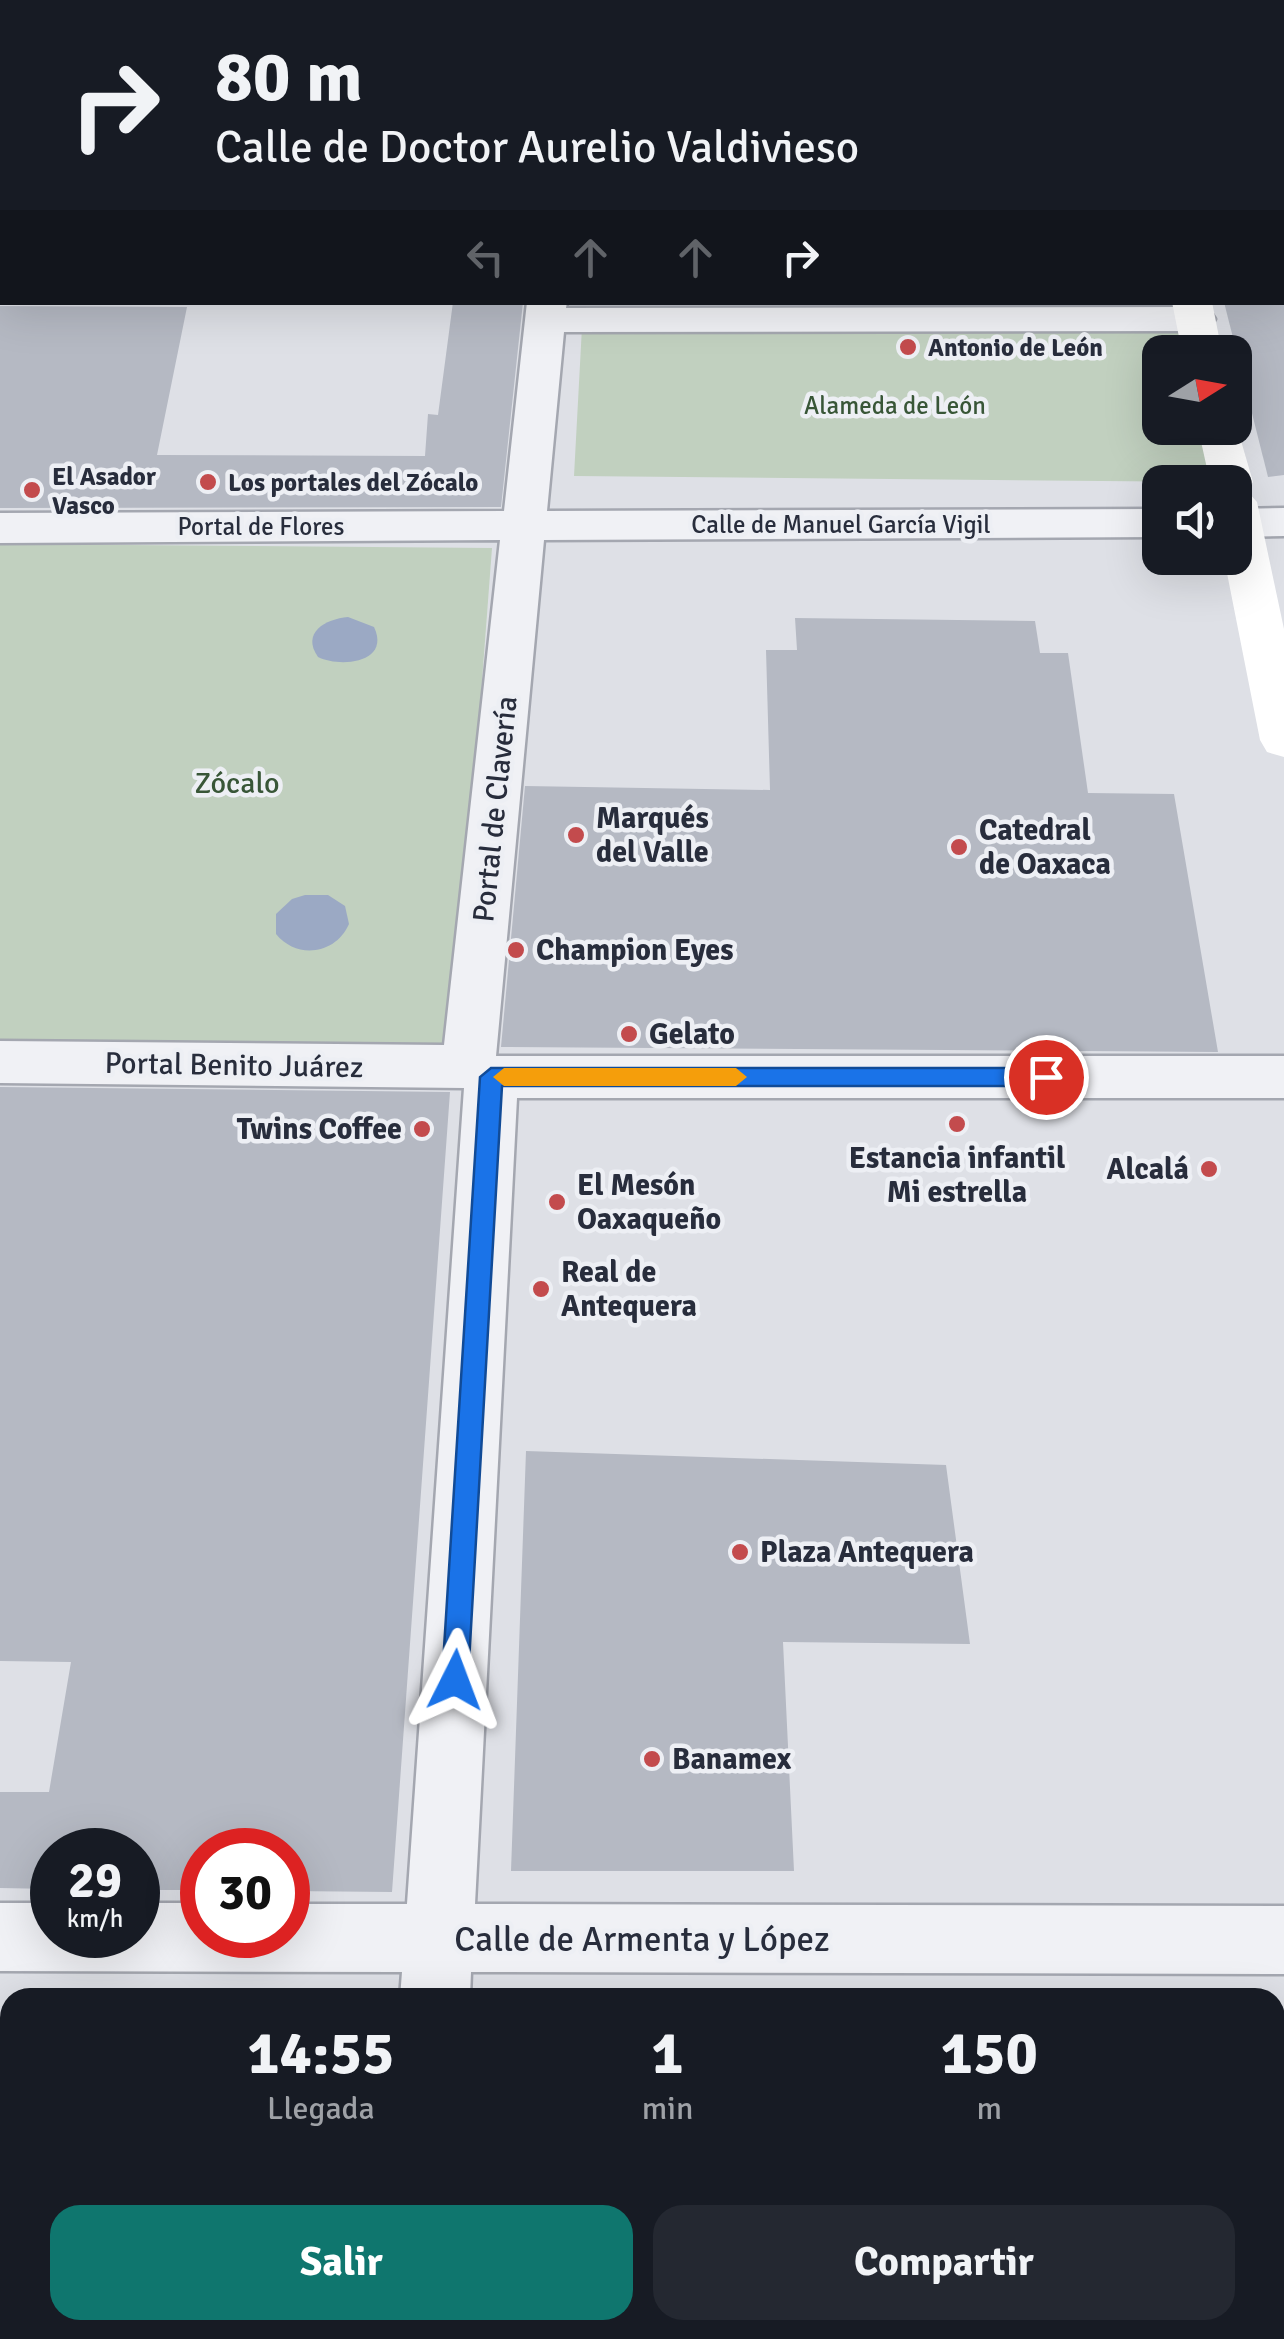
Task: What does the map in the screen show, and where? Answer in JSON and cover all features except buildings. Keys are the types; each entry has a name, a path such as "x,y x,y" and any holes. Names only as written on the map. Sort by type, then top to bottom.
{"main road":[{"path":"1252,551 1284,740"}],"street":[{"path":"546,311 1196,325"},
{"name":"Portal de Clavería","path":"438,1968 480,1072 523,526 546,311"},
{"name":"Calle de Manuel García Vigil","path":"523,526 1142,523"},
{"name":"Portal de Flores","path":"0,528 523,526"},
{"name":"Portal Benito Juárez","path":"0,1062 480,1072 1284,1076"},
{"name":"Calle de Armenta y López","path":"0,1936 438,1968 1284,1940"}],"green space":[{"name":"Alameda de León","path":"582,327 1185,333 1142,335 1142,445 1207,445 1212,465 1142,465 1142,481 574,476"},
{"name":"Zócalo","path":"0,544 492,548 454,1052 0,1047"}],"water":[{"path":"348,617 374,627 376,648 361,660 350,662 318,657 313,648 314,634 324,624"},
{"path":"328,895 345,906 349,924 335,942 316,950 294,948 276,934 276,914 292,899"}],"slow traffic":[{"path":"504,1077 736,1077"}],"place":[{"name":"Antonio de León","path":"908,347"},
{"name":"Los portales del Zócalo","path":"208,482"},
{"name":"El Asador Vasco","path":"32,490"},
{"name":"Marqués del Valle","path":"576,835"},
{"name":"Catedral de Oaxaca","path":"959,847"},
{"name":"Champion Eyes","path":"516,950"},
{"name":"Gelato","path":"629,1034"},
{"name":"Estancia infantil Mi estrella","path":"957,1124"},
{"name":"Twins Coffee","path":"422,1129"},
{"name":"Alcalá","path":"1209,1169"},
{"name":"El Mesón Oaxaqueño","path":"557,1202"},
{"name":"Real de Antequera","path":"541,1289"},
{"name":"Plaza Antequera","path":"740,1552"},
{"name":"Banamex","path":"652,1759"}],"route":[{"path":"455,1680 491,1077 1046,1077"}]}
